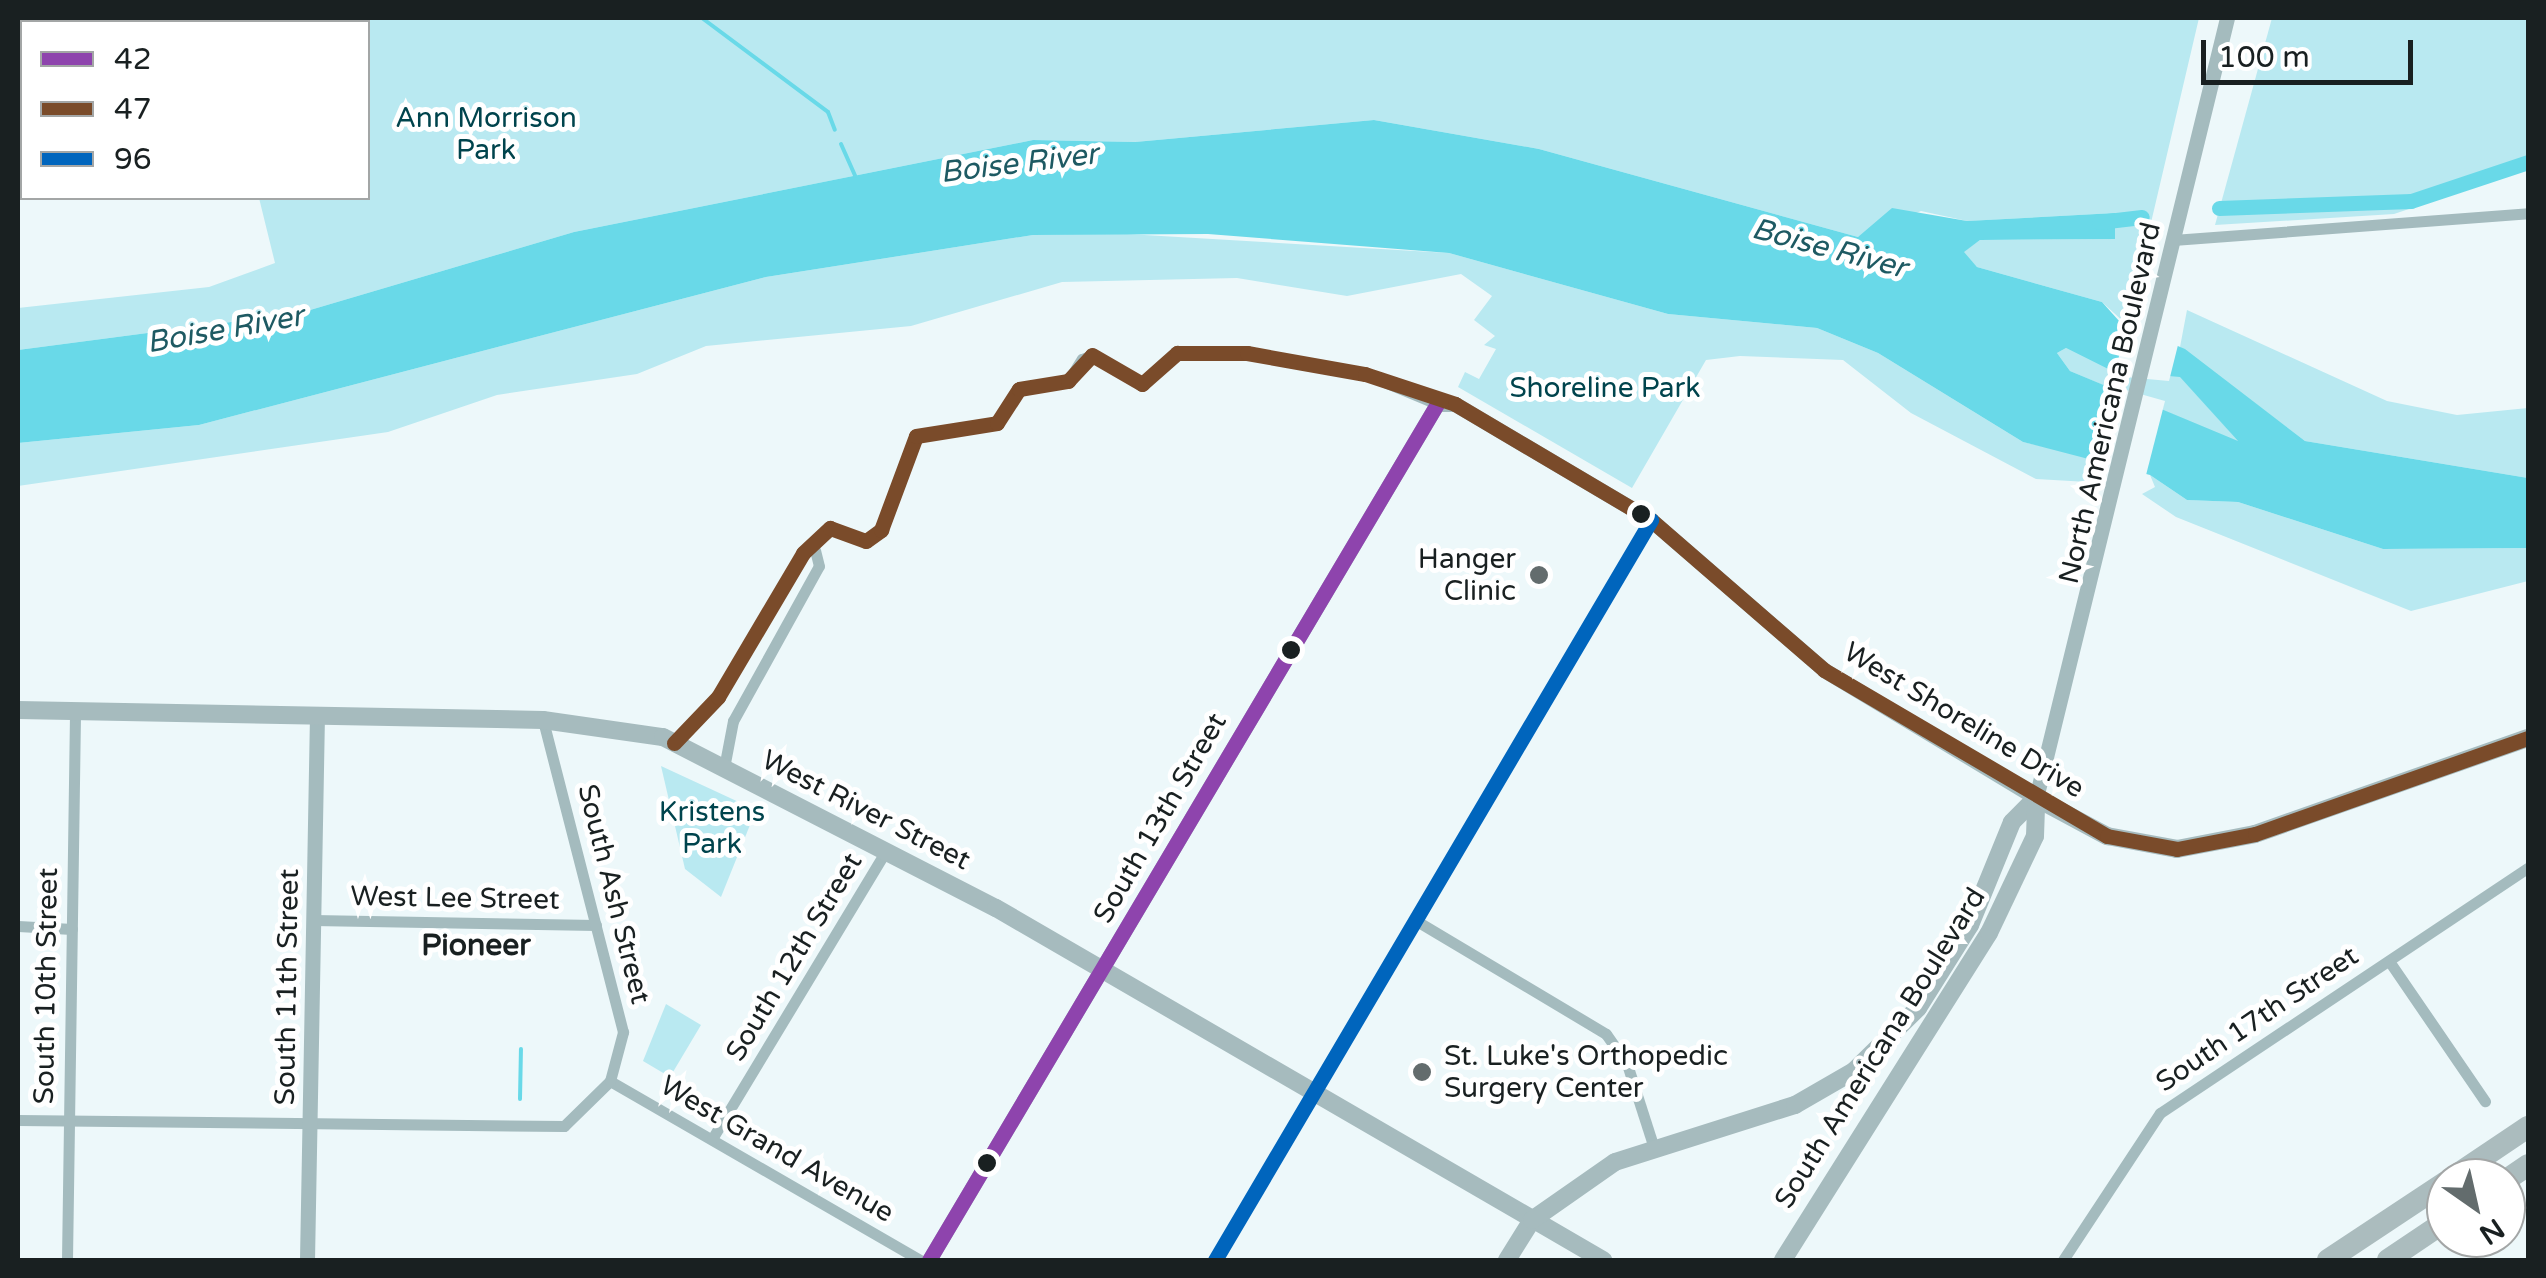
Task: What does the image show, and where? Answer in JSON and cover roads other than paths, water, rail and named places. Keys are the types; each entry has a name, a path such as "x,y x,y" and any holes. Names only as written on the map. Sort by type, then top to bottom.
{"highway":[{"path":"2482,1158 2528,1127"},
{"path":"2328,1260 2426,1195"},
{"path":"2388,1260 2426,1234"}],"main road":[{"name":"West River Street","path":"18,710 543,720 674,742 886,851 1100,969 1602,1260"},
{"name":"West Shoreline Drive","path":"2036,798 2107,836 2177,849 2255,834 2528,738"},
{"name":"South Americana Boulevard","path":"1507,1260 1532,1220 1575,1184 1653,1145 1795,1105 1854,1070 1918,1008 1957,947 2012,822 2036,798"},
{"name":"South Americana Boulevard","path":"1783,1260 1989,933 2035,836 2036,798"}],"street":[{"path":"18,20 28,18"},
{"name":"North Americana Boulevard","path":"2036,798 2116,495 2227,18"},
{"path":"2174,240 2528,213"},
{"path":"674,742 718,697 803,553 815,550 830,528 855,541 881,530 916,436 998,423 1019,388 1068,381 1092,355 1142,384 1177,352 1247,352 1365,374 1436,404"},
{"name":"West Shoreline Drive","path":"1436,404 1455,404 1651,520 1824,670 2036,798"},
{"name":"South 13th Street","path":"929,1260 1436,404"},
{"path":"1215,1260 1651,520"},
{"path":"724,768 734,721 819,566 815,550"},
{"name":"South 10th Street","path":"68,1260 75,712"},
{"name":"South 11th Street","path":"307,1260 317,715"},
{"name":"South Ash Street","path":"543,720 623,1032 610,1080"},
{"name":"South 12th Street","path":"712,1139 886,851"},
{"name":"South 17th Street","path":"2064,1260 2160,1114 2528,868"},
{"name":"West Lee Street","path":"313,920 596,925"},
{"path":"1415,920 1606,1034 1627,1064 1653,1145"},
{"path":"18,926 72,929"},
{"path":"2389,961 2485,1101"},
{"path":"18,1120 558,1129 610,1080"},
{"name":"West Grand Avenue","path":"610,1080 920,1260"}],"water":[{"name":"Boise River","path":"1374,120 1539,149 1858,237 1892,208 1967,221 2115,213 2115,239 1980,240 1964,252 1977,267 2102,302 2120,322 2185,349 2305,441 2528,478 2528,548 2383,549 2238,502 2187,500 2150,475 2023,442 1878,353 1817,328 1668,314 1449,253 1208,234 1033,235 766,277 199,425 18,443 18,350 300,313 574,232 1033,140 1135,142","holes":["2066,348 2112,371 2180,377 2238,441 2070,371 2057,353"]}],"waterway":[{"path":"702,18 828,112 835,130"},
{"path":"841,144 855,176"},
{"path":"2219,208 2411,201 2528,162"},
{"path":"2099,222 2142,217"},
{"path":"520,1099 521,1049"}],"place":[{"name":"Hanger Clinic","path":"1539,575"},
{"name":"St. Luke's Orthopedic Surgery Center","path":"1422,1072"}],"district":[{"name":"Pioneer","path":"476,946"}],"park label":[{"name":"Ann Morrison Park","path":"486,134"},
{"name":"Shoreline Park","path":"1605,388"},
{"name":"Kristens Park","path":"712,828"}]}
